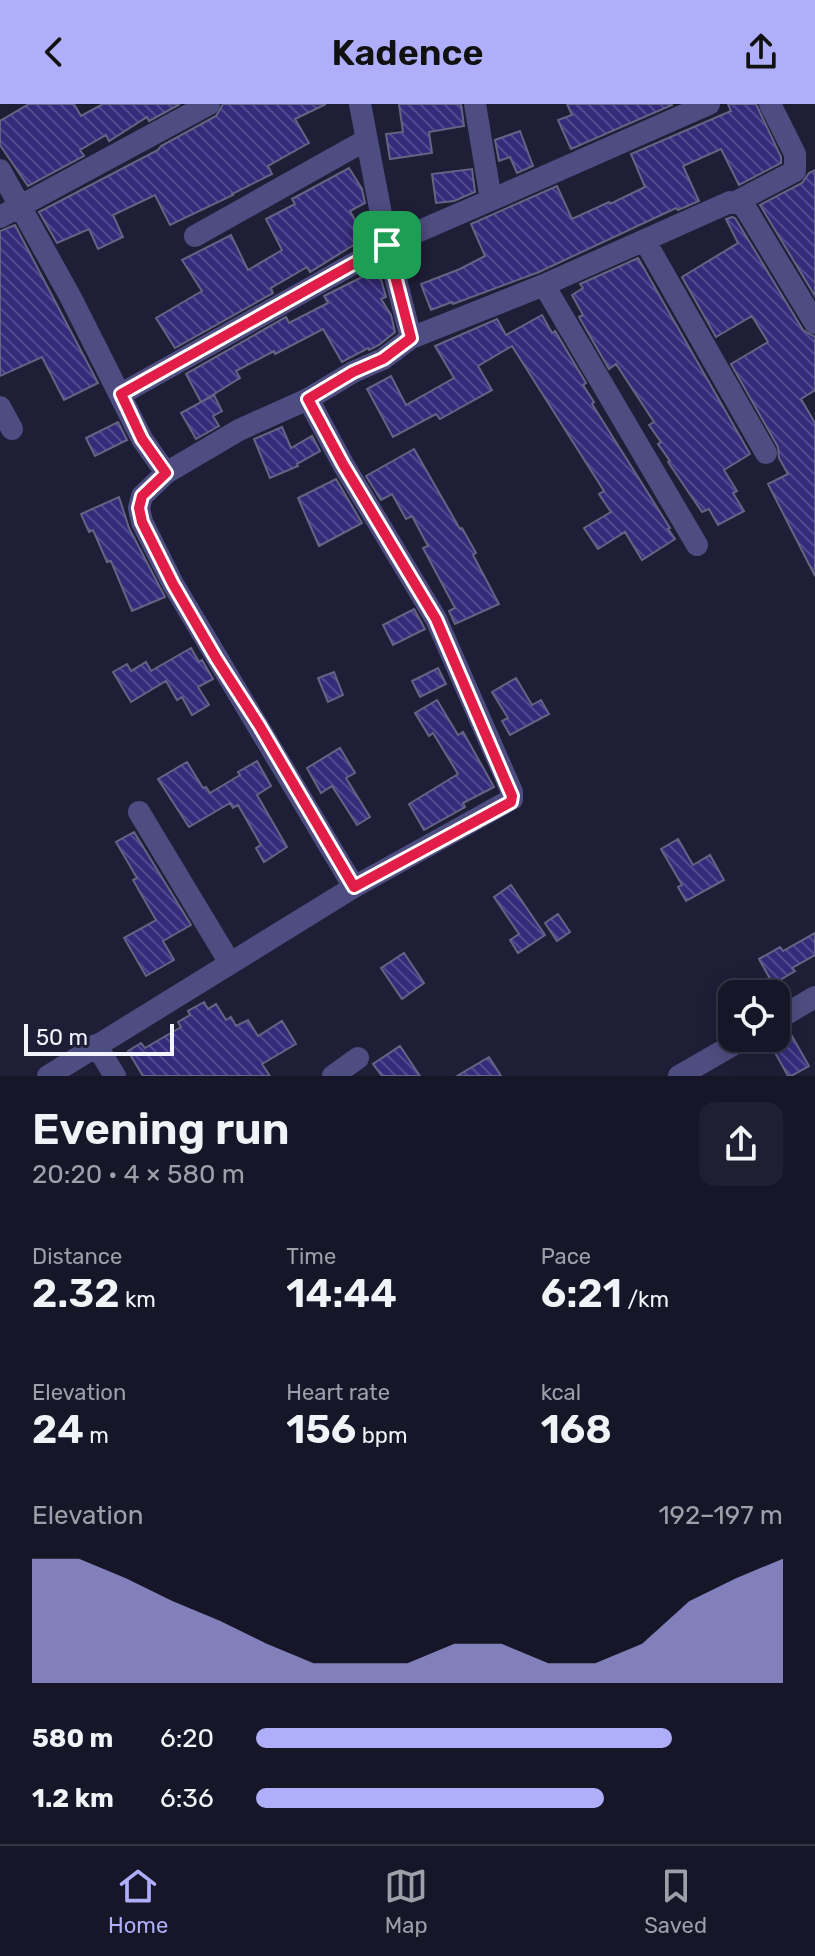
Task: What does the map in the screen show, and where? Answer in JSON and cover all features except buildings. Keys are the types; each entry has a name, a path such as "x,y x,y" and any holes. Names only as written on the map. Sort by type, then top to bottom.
{"street":[{"path":"0,217 209,104"},
{"path":"360,104 387,245 411,338"},
{"path":"475,104 491,200"},
{"path":"121,394 387,245 430,229 709,104"},
{"path":"354,887 173,584 142,522 139,508 142,496 166,473 239,430 308,399 353,372 383,359 411,338 544,285 736,202 795,171 795,154 770,104"},
{"path":"195,236 366,140"},
{"path":"0,170 121,394 142,439 166,473"},
{"path":"736,202 746,209 815,323"},
{"path":"645,241 766,453"},
{"path":"544,285 697,545"},
{"path":"48,1076 354,887 511,802 512,796 436,619 343,464 308,399"},
{"path":"0,407 12,429"},
{"path":"139,812 230,963"},
{"path":"790,1012 815,997"},
{"path":"96,1045 115,1076"},
{"path":"679,1076 721,1052"},
{"path":"333,1076 358,1058"}],"route":[{"path":"387,245 411,338 383,359 353,372 308,399 343,464 436,619 512,792 512,799 354,887 173,584 142,522 139,508 142,496 166,473 142,439 121,394 387,245"}]}
